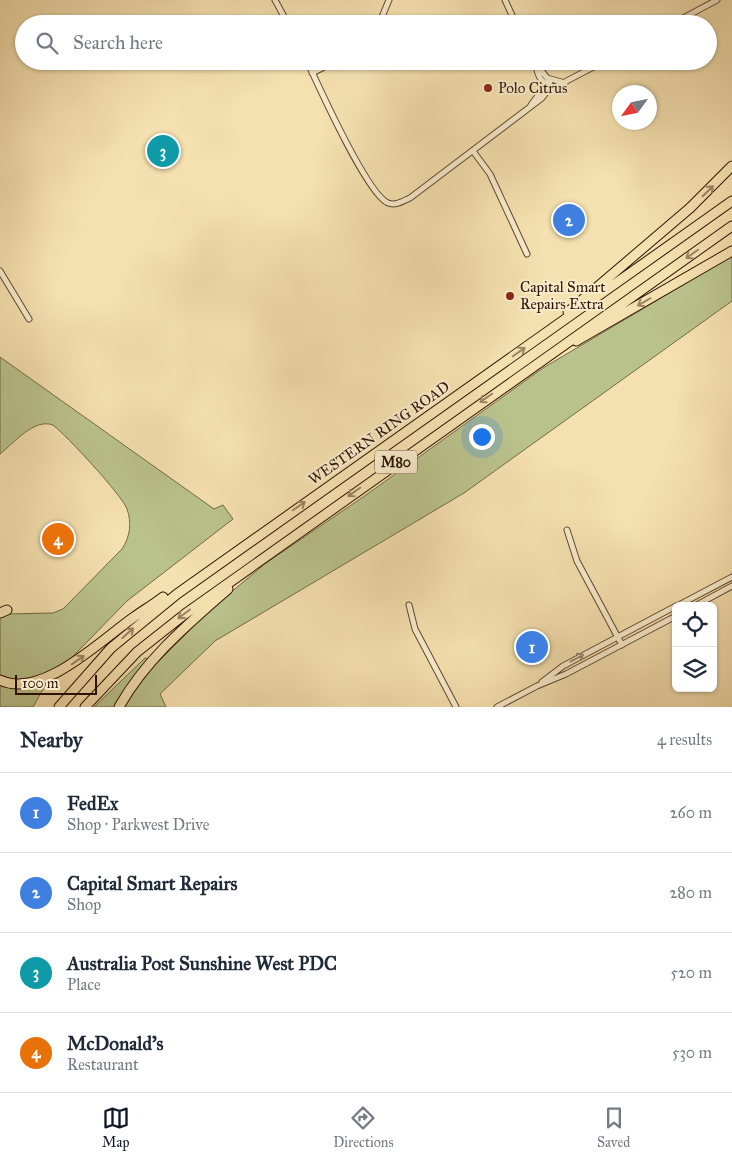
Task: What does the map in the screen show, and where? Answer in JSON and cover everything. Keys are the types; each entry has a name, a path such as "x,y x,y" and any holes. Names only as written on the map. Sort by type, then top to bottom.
{"highway":[{"path":"544,334 595,286 690,208 732,166"},
{"name":"WESTERN RING ROAD","path":"59,707 94,665 131,630 177,594 276,522 732,201"},
{"name":"M80","path":"85,707 116,672 162,631 526,370 732,226"},
{"path":"526,370 732,251"},
{"path":"0,680 21,684 32,682 70,665 134,617 276,522"},
{"path":"119,707 144,670 164,648 266,555"}],"street":[{"path":"276,0 284,15"},
{"path":"382,15 389,0"},
{"path":"505,0 512,15"},
{"path":"689,15 717,0"},
{"path":"310,70 362,170 382,200 390,204 397,204 410,198 473,151 530,105 542,98 548,83"},
{"path":"312,73 318,70"},
{"path":"540,70 548,83"},
{"path":"548,83 565,83 588,70"},
{"path":"473,151 490,174 527,254"},
{"path":"0,270 29,319"},
{"path":"567,530 577,561 622,645"},
{"path":"684,602 732,577"},
{"path":"702,602 732,586"},
{"path":"409,605 415,629 456,707"},
{"path":"537,686 562,666 672,608"},
{"path":"497,707 537,686 566,674 672,618"}],"green space":[{"path":"732,256 732,301 464,493 215,641 160,694 166,707 94,707 145,658 159,661 211,609 266,563 366,495 543,368"},
{"path":"0,357 214,509 223,505 233,519 127,601 46,684 33,707 0,707 0,610 6,614 53,613 63,609 122,549 127,540 130,525 127,509 123,502 105,479 53,425 39,425 32,428 0,454"}],"place":[{"name":"Polo Citrus","path":"488,88"},
{"name":"Australia Post Sunshine West PDC","path":"163,151"},
{"name":"Capital Smart Repairs","path":"569,220"},
{"name":"Capital Smart Repairs Extra","path":"510,296"},
{"name":"McDonald's","path":"58,539"},
{"name":"FedEx","path":"532,647"}]}
